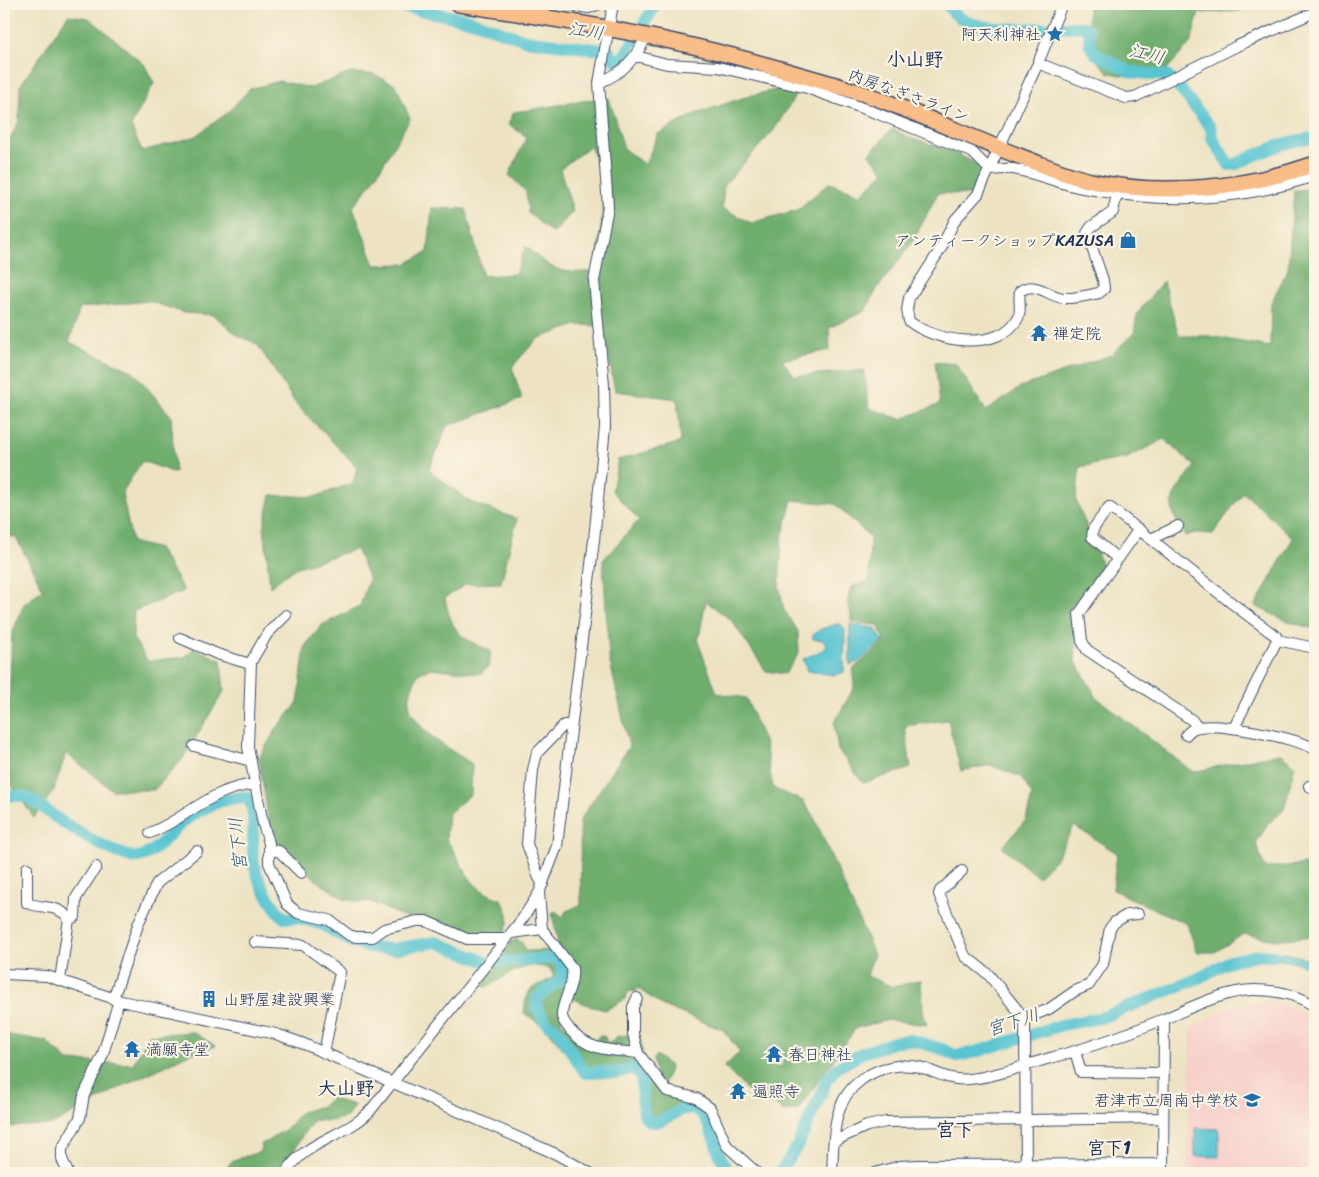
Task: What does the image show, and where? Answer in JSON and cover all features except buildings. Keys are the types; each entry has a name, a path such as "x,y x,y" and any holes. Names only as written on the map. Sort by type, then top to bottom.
{"highway":[{"name":"内房なぎさライン","path":"459,4 499,7 628,31 769,66 881,99 999,148 1091,181 1141,187 1190,188 1226,186 1258,180 1315,164"}],"street":[{"path":"568,4 588,8 599,4"},
{"path":"286,1173 300,1155 344,1132 363,1119 510,936 541,888 556,846 572,723 605,427 604,385 594,281 608,207 599,83 613,4"},
{"path":"1062,4 1038,63 974,201 955,220 940,250 909,298 907,310 909,321 916,327 956,340 980,341 991,338 1015,323 1020,316 1020,291 1025,288 1040,288 1062,298 1100,293 1104,288 1103,280 1086,233 1091,227 1113,212 1116,194"},
{"path":"1038,63 1126,98 1135,96 1237,46 1315,12"},
{"path":"599,83 615,76 636,56 647,36"},
{"path":"636,56 667,64 718,67 807,88 876,113 972,152 990,170 1013,169 1077,187 1116,194 1162,199 1215,198 1265,190 1315,176"},
{"path":"1118,559 1094,540 1093,529 1109,507 1139,529 1212,590 1276,636 1277,640"},
{"path":"1151,539 1178,526"},
{"path":"1139,529 1079,614 1084,646 1192,720 1197,727"},
{"path":"286,615 267,634 250,664 248,746 270,850 271,870 287,904 298,912 333,922 349,935 373,937 384,929 417,921 426,921 467,939 510,936 542,930"},
{"path":"180,638 250,664"},
{"path":"1277,640 1315,648"},
{"path":"1234,728 1277,640"},
{"path":"572,723 564,725 537,753 533,770 527,844 541,888 542,930 572,968 571,988 562,1010 563,1022 578,1038 590,1046 638,1053"},
{"path":"1186,735 1197,727 1234,728 1303,742 1315,749"},
{"path":"194,746 251,760"},
{"path":"150,833 165,826 211,796 226,790 256,784"},
{"path":"68,1173 62,1159 62,1149 80,1118 84,1096 102,1058 116,1000 139,922 157,883 197,850"},
{"path":"270,850 279,851 301,873"},
{"path":"69,919 75,917 76,898 96,867"},
{"path":"27,868 27,903 50,906 64,913 69,919 60,980"},
{"path":"962,871 938,894 942,905 965,956 988,974 1025,1022 1026,1169"},
{"path":"1025,1022 1049,1009 1075,991 1089,985 1103,964 1110,928 1115,922 1128,915 1138,914"},
{"path":"255,942 303,945 340,972 324,1053"},
{"path":"4,974 36,974 60,980 116,1000 276,1034 392,1082 556,1154 590,1173"},
{"path":"832,1173 835,1120 844,1098 860,1080 883,1068 912,1066 947,1078 970,1080 1075,1052 1189,1008 1241,991 1283,992 1302,998 1315,1006"},
{"path":"637,998 633,1007 632,1034 638,1053 667,1091 692,1097 710,1108 727,1146 757,1173"},
{"path":"875,1173 908,1166 1026,1169 1163,1169 1164,1018"},
{"path":"1075,1052 1081,1072 1164,1072"},
{"path":"834,1141 852,1132 886,1122 1163,1118"}],"shaded area":[{"name":"君津市立周南中学校","path":"1272,1001 1303,1012 1315,1020 1315,1173 1187,1173 1191,1027 1230,1007"}],"green space":[{"path":"1088,4 1250,4 1240,11 1199,13 1191,42 1169,67 1153,80 1109,73 1089,53"},
{"path":"68,15 89,18 144,64 154,83 131,126 142,151 194,137 226,114 250,89 279,81 311,88 350,73 373,74 396,85 410,119 373,181 353,207 375,265 405,264 428,252 432,208 466,209 483,276 515,274 526,246 543,261 557,269 574,272 596,271 606,184 590,146 560,169 573,211 553,234 528,213 526,192 509,175 527,137 508,124 514,112 585,100 609,98 624,149 645,165 658,134 693,115 748,96 793,86 794,98 774,130 724,185 722,208 751,223 797,210 829,183 861,194 884,172 869,154 892,129 913,139 952,151 984,168 970,195 938,193 912,243 877,289 865,311 829,328 830,350 782,360 795,376 864,370 869,408 901,419 940,404 935,362 956,364 986,411 1021,387 1111,355 1134,333 1137,314 1163,281 1179,336 1209,336 1270,347 1271,303 1288,269 1294,190 1315,189 1315,629 1289,622 1255,606 1293,538 1243,492 1213,534 1195,533 1185,536 1174,515 1173,499 1180,485 1195,466 1164,439 1127,458 1080,467 1076,500 1102,565 1091,590 1070,609 1077,641 1075,660 1097,698 1193,772 1279,753 1295,765 1284,810 1269,823 1256,843 1265,868 1307,864 1315,861 1315,936 1275,940 1244,934 1215,952 1197,952 1187,924 1113,890 1117,853 1074,826 1055,860 1038,877 1002,847 1026,820 1032,795 1021,777 990,765 961,771 948,720 905,726 911,768 863,783 838,750 834,723 854,688 853,669 885,641 878,625 852,622 848,600 851,587 869,581 870,537 835,504 792,500 782,538 779,585 784,610 798,631 799,653 785,674 766,671 731,620 706,601 698,642 717,693 746,698 765,744 773,788 803,801 814,817 874,954 867,976 893,987 921,980 923,1011 927,1025 889,1020 856,1028 798,1110 783,1112 775,1104 751,1101 750,1093 724,1067 740,1052 723,1030 663,1006 637,988 636,992 629,991 625,999 606,1010 592,1007 565,995 561,1022 592,1044 600,1035 605,1037 607,1043 612,1042 616,1037 638,1033 645,1066 650,1078 654,1083 657,1078 653,1059 656,1055 670,1066 663,1084 687,1102 687,1109 669,1122 656,1124 650,1122 640,1108 636,1077 631,1075 615,1077 593,1076 582,1071 548,1031 524,1013 529,991 554,977 551,970 534,966 525,967 486,987 482,985 509,943 517,939 523,944 525,951 554,950 558,944 552,913 555,911 563,917 566,911 581,905 580,820 629,746 609,658 603,560 639,520 612,491 618,460 681,442 677,399 615,391 603,326 577,325 537,339 512,367 522,399 447,426 429,470 470,502 517,519 501,583 466,584 445,598 454,627 459,633 491,651 489,666 481,674 431,668 418,674 409,702 411,711 422,727 438,741 472,764 471,794 448,814 446,839 473,882 489,895 501,899 504,904 509,918 507,927 501,937 477,938 425,917 406,918 369,901 360,902 344,899 317,881 297,861 272,844 259,758 276,729 298,703 305,646 322,625 360,606 369,579 356,549 295,568 270,587 264,526 271,495 314,497 353,483 357,467 296,404 257,344 237,335 214,315 184,313 149,301 80,308 69,342 134,372 171,416 175,473 142,461 122,493 132,542 159,549 184,591 134,611 133,638 148,661 185,657 194,648 221,660 224,691 182,760 154,790 112,790 66,753 54,790 34,818 10,783 4,766 4,719 9,704 12,634 24,604 43,589 15,536 4,539 4,151 19,121 20,86","holes":["773,1045 779,1045 783,1052 783,1064 779,1067 769,1066 765,1057 766,1049"]},
{"path":"193,1032 216,1046 192,1053 121,1087 52,1125 4,1127 4,1034 46,1041 68,1061 133,1064 149,1035"},
{"path":"330,1098 354,1105 347,1117 330,1121 314,1120 302,1136 282,1173 222,1173 233,1160 260,1152 261,1144 285,1130 301,1112 322,1106"}],"water":[{"path":"837,624 842,625 845,630 844,672 835,675 807,671 803,659 825,649 827,646 823,640 813,639 813,635 821,629"},
{"path":"850,624 875,628 883,641 858,662 850,665"},
{"path":"1258,951 1286,953 1312,960 1315,962 1315,969 1295,962 1258,957"},
{"path":"1195,1128 1219,1129 1219,1157 1195,1156"}],"waterway":[{"name":"江川","path":"390,4 469,20 525,40 609,51 615,60 621,61 656,4"},
{"name":"江川","path":"766,4 777,4"},
{"name":"江川","path":"947,4 957,16 972,23 990,27 1010,29 1085,27 1089,31 1090,45 1096,54 1131,72 1167,76 1178,86 1211,128 1212,138 1229,165 1236,164 1284,144 1315,138"},
{"name":"宮下川","path":"4,798 12,796 27,798 95,842 124,855 139,857 154,850 184,821 198,812 222,801 247,797 253,811 253,857 256,872 266,893 284,918 299,918 323,925 352,942 372,948 393,949 436,942 484,961"},
{"name":"宮下川","path":"779,1173 798,1145 827,1080 837,1068 862,1053 898,1041 911,1040 942,1049 956,1056 976,1052 1062,1025 1104,1017 1199,978 1230,961 1257,955 1274,956"},
{"name":"宮下川","path":"500,962 555,958 562,965 562,978 537,998 537,1009 548,1025 554,1027 561,1035 585,1073 599,1071 615,1073 634,1068 641,1077 643,1108 648,1120 654,1122 662,1120 682,1109 699,1111 708,1124 729,1173"}],"place":[{"name":"阿天利神社","path":"1055,34"},
{"name":"アンティークショップKAZUSA","path":"1128,240"},
{"name":"禅定院","path":"1039,333"},
{"name":"山野屋建設興業","path":"209,999"},
{"name":"満願寺堂","path":"132,1049"},
{"name":"春日神社","path":"774,1054"},
{"name":"遍照寺","path":"738,1091"},
{"name":"君津市立周南中学校","path":"1252,1100"}],"district":[{"name":"小山野","path":"915,59"},
{"name":"大山野","path":"346,1088"},
{"name":"宮下","path":"955,1129"},
{"name":"宮下1","path":"1109,1148"}]}
